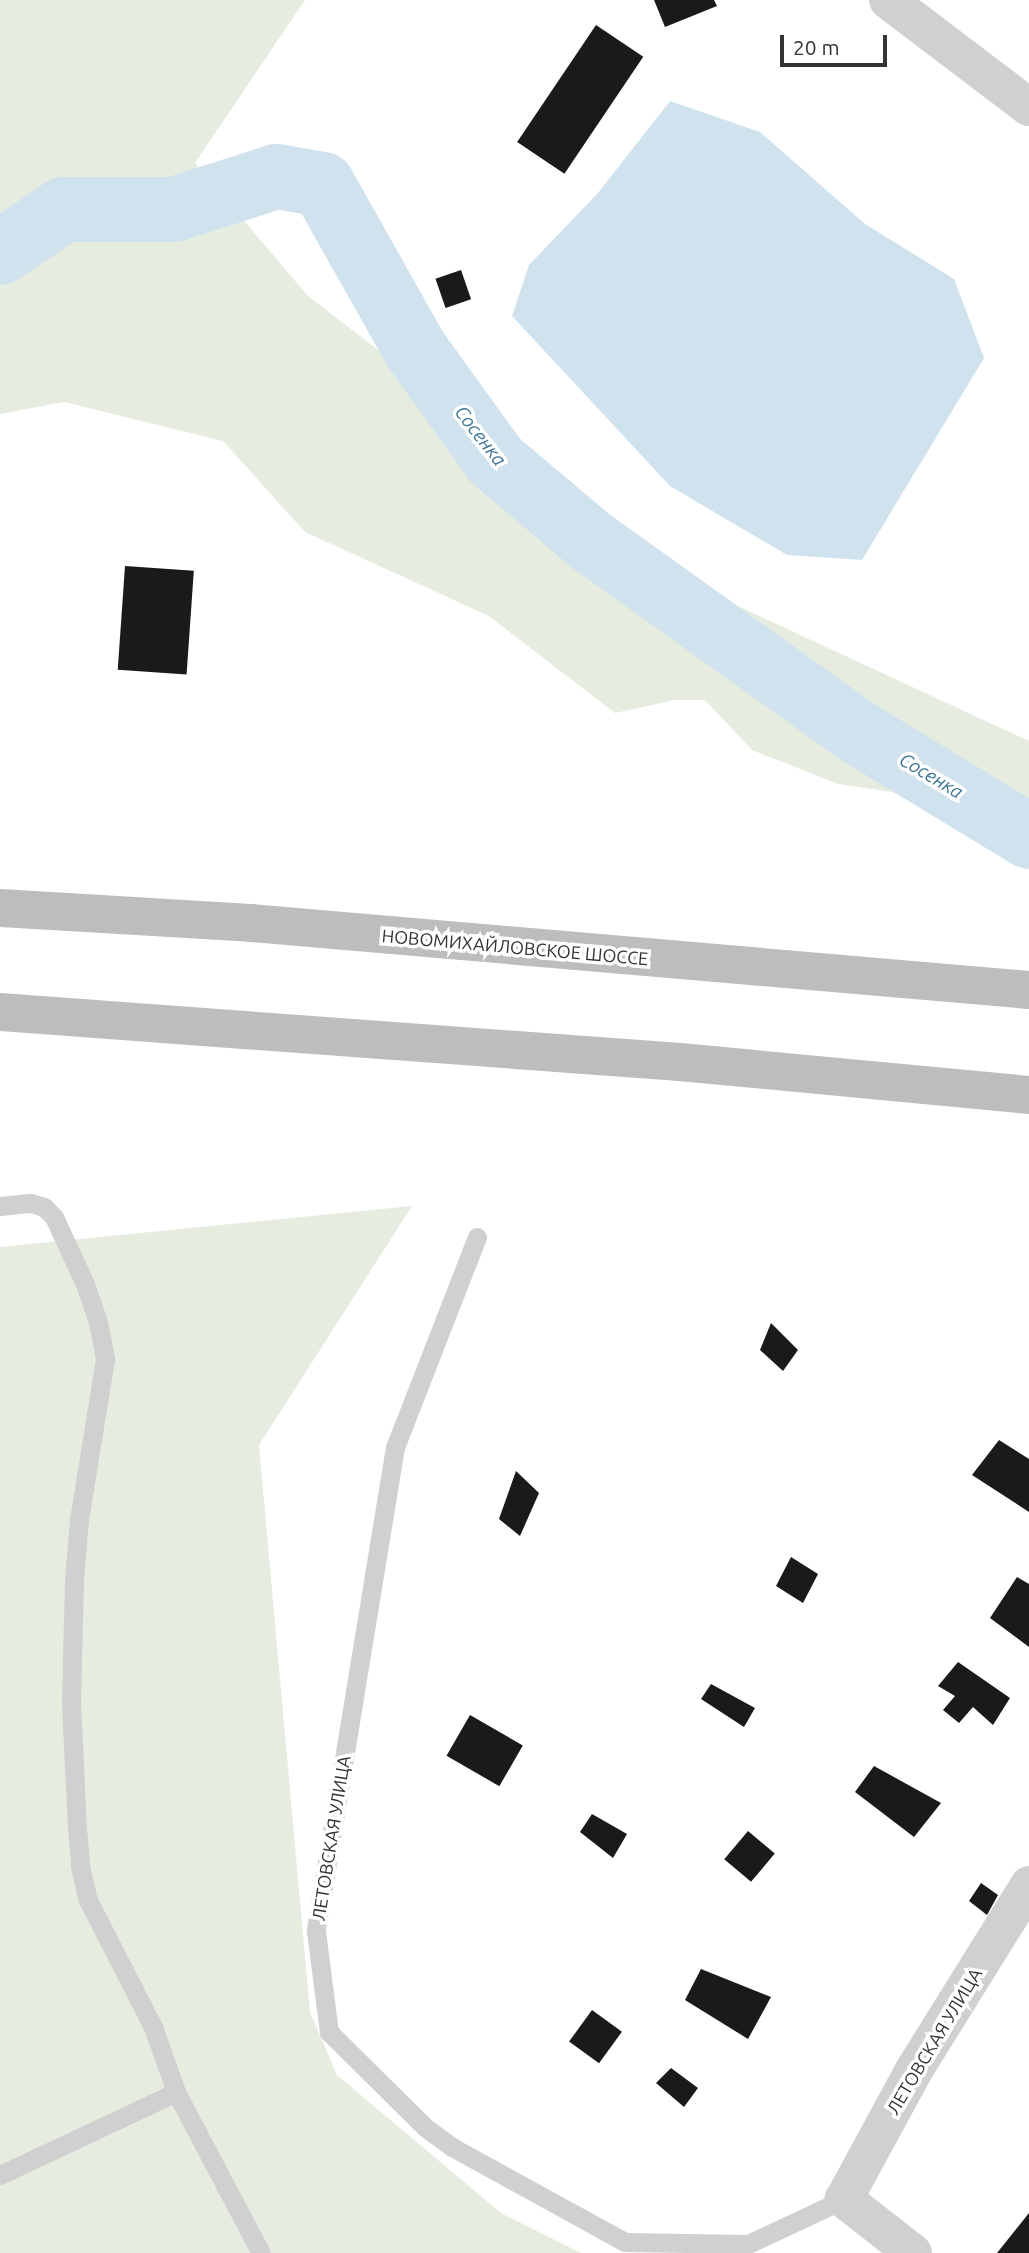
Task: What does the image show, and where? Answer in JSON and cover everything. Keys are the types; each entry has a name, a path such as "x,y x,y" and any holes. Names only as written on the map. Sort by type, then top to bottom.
{"main road":[{"name":"НОВОМИХАЙЛОВСКОЕ ШОССЕ","path":"0,908 251,923 1029,990"},
{"path":"0,1012 681,1062 1029,1095"}],"street":[{"path":"888,0 1029,107"},
{"name":"ЛЕТОВСКАЯ УЛИЦА","path":"844,2199 914,2070 1029,1885"},
{"path":"844,2199 913,2253"}],"lane":[{"path":"0,1206 31,1203 44,1207 54,1216 99,1322 105,1359 79,1520 74,1580 71,1702 80,1866 88,1900 153,2027 176,2092 261,2253"},
{"name":"ЛЕТОВСКАЯ УЛИЦА","path":"477,1237 395,1447 316,1931 329,2032 426,2128 452,2147 625,2242 748,2244 844,2199"},
{"path":"0,2175 176,2092"}],"shaded area":[{"path":"0,0 305,0 195,163 308,296 671,575 1029,741 1029,812 838,784 752,750 705,700 675,700 615,713 489,616 305,532 223,441 64,402 0,414"},
{"path":"412,1206 259,1445 310,2012 337,2075 501,2213 581,2253 0,2253 0,1247"}],"water":[{"path":"670,101 760,132 865,224 954,279 984,358 862,560 787,555 670,486 512,316 529,265 598,193"}],"building":[{"path":"654,0 714,0 717,6 665,27"},
{"path":"596,25 643,57 564,174 517,142"},
{"path":"461,270 471,299 446,308 435,279"},
{"path":"125,566 194,571 187,675 118,670"},
{"path":"771,1323 798,1350 783,1371 760,1350"},
{"path":"999,1440 1029,1459 1029,1512 972,1475"},
{"path":"516,1471 539,1493 520,1536 499,1519"},
{"path":"791,1557 818,1574 803,1603 776,1586"},
{"path":"1017,1577 1029,1584 1029,1647 990,1618"},
{"path":"958,1662 1010,1698 993,1725 973,1707 959,1723 943,1710 955,1696 938,1686"},
{"path":"711,1684 755,1708 744,1727 701,1699"},
{"path":"470,1715 523,1746 499,1786 446,1756"},
{"path":"874,1766 941,1803 914,1837 855,1792"},
{"path":"592,1814 627,1834 613,1858 580,1832"},
{"path":"748,1831 775,1853 751,1882 724,1859"},
{"path":"981,1883 998,1895 987,1915 969,1901"},
{"path":"701,1969 771,1997 748,2039 685,2000"},
{"path":"592,2010 622,2032 599,2063 569,2042"},
{"path":"671,2068 698,2088 684,2107 656,2083"},
{"path":"1029,2213 1029,2253 997,2253"}],"waterway":[{"name":"Сосенка","path":"0,252 63,209 173,209 276,176 322,184 415,349 495,460 591,541 858,732 1029,836"}]}
